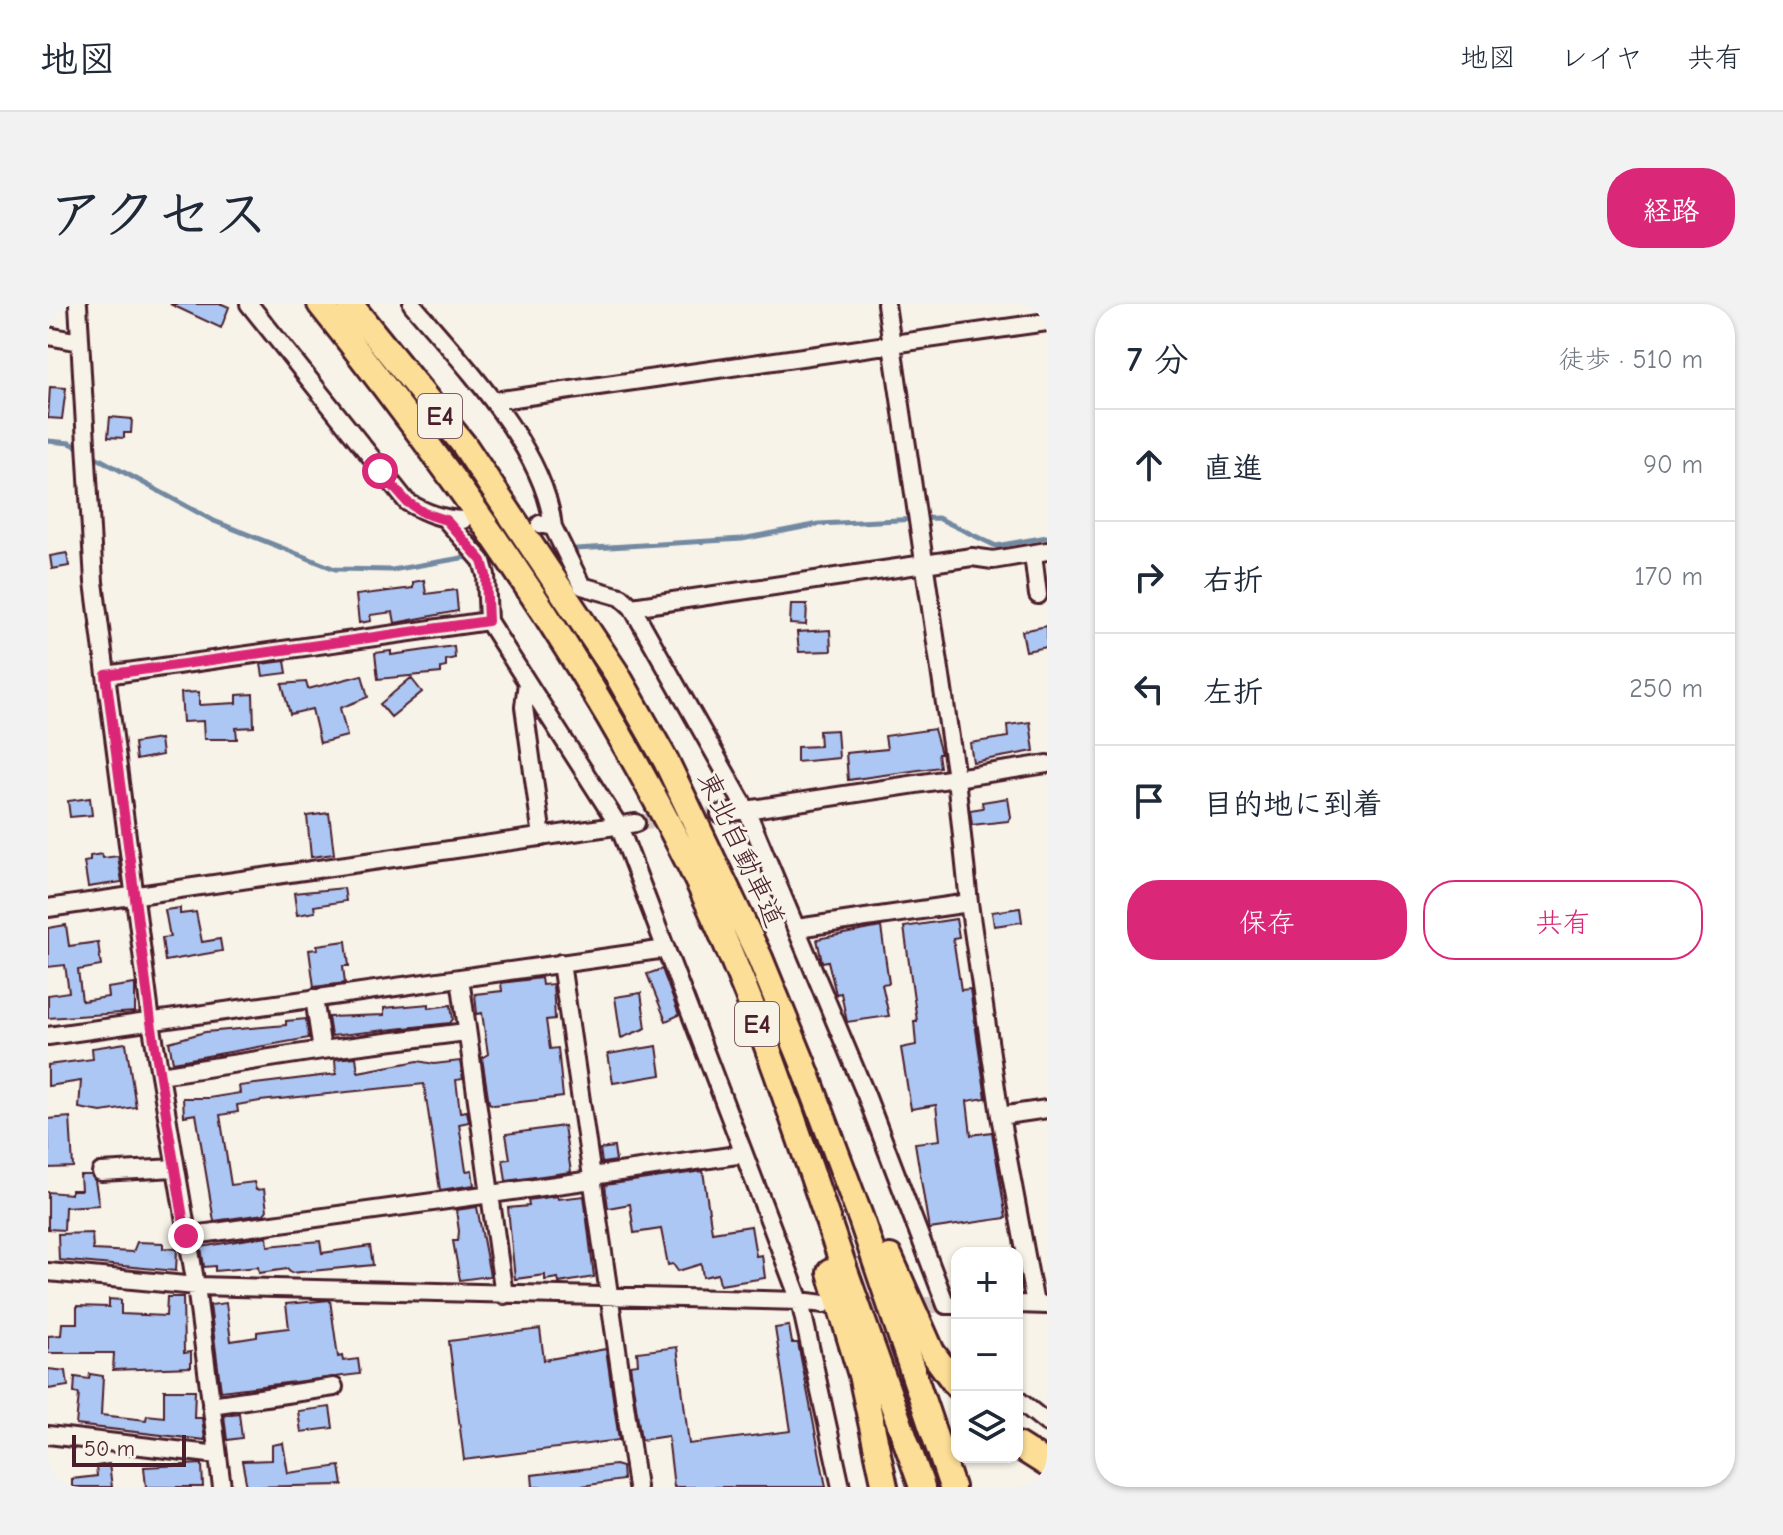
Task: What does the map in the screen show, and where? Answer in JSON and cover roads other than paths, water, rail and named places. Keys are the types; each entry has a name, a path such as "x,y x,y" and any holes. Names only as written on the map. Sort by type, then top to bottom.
{"highway":[{"name":"東北自動車道","path":"320,304 430,446 529,590 593,689 681,848 784,1087 922,1487"},
{"name":"東北自動車道","path":"350,304 464,445 539,527 562,593 615,671 666,761 760,958 861,1219 952,1487"},
{"path":"760,958 825,1080 905,1295 932,1352 951,1378"},
{"path":"732,962 861,1375 885,1487"},
{"path":"1023,1449 1047,1464"}],"street":[{"path":"78,304 94,582 151,1022 196,1286 222,1487"},
{"path":"249,304 407,502 424,513 455,520 482,561 486,575 488,621 527,682 628,824 666,949 800,1301 841,1487"},
{"path":"412,304 494,401 546,491 539,527 582,586 621,597 632,607 746,809 866,1095 946,1305 951,1307"},
{"path":"886,304 922,565 956,778 969,903 1000,1116 1041,1304"},
{"path":"494,401 1047,322"},
{"path":"48,336 80,342"},
{"path":"632,607 922,565 1040,552 1038,595"},
{"path":"106,675 488,621"},
{"path":"527,682 524,707 542,837"},
{"path":"720,814 1047,764"},
{"path":"48,908 628,824"},
{"path":"797,928 969,903"},
{"path":"48,1036 666,949"},
{"path":"561,963 609,1298 631,1486"},
{"path":"460,978 504,1295"},
{"path":"314,998 322,1050"},
{"path":"160,1075 466,1032"},
{"path":"1000,1116 1047,1109"},
{"path":"186,1236 490,1194 744,1154"},
{"path":"101,1172 175,1168"},
{"path":"48,1272 196,1286 824,1304"},
{"path":"211,1405 334,1387"},
{"path":"1023,1404 1047,1423"},
{"path":"48,1435 218,1455"}],"waterway":[{"path":"48,441 70,443 82,449"},
{"path":"90,454 214,521 335,569 392,570 473,556"},
{"path":"543,551 742,539 819,524 938,518 996,546 1047,537"}],"tunnel":[{"path":"636,823 720,814"},
{"path":"849,1305 946,1305"}]}
